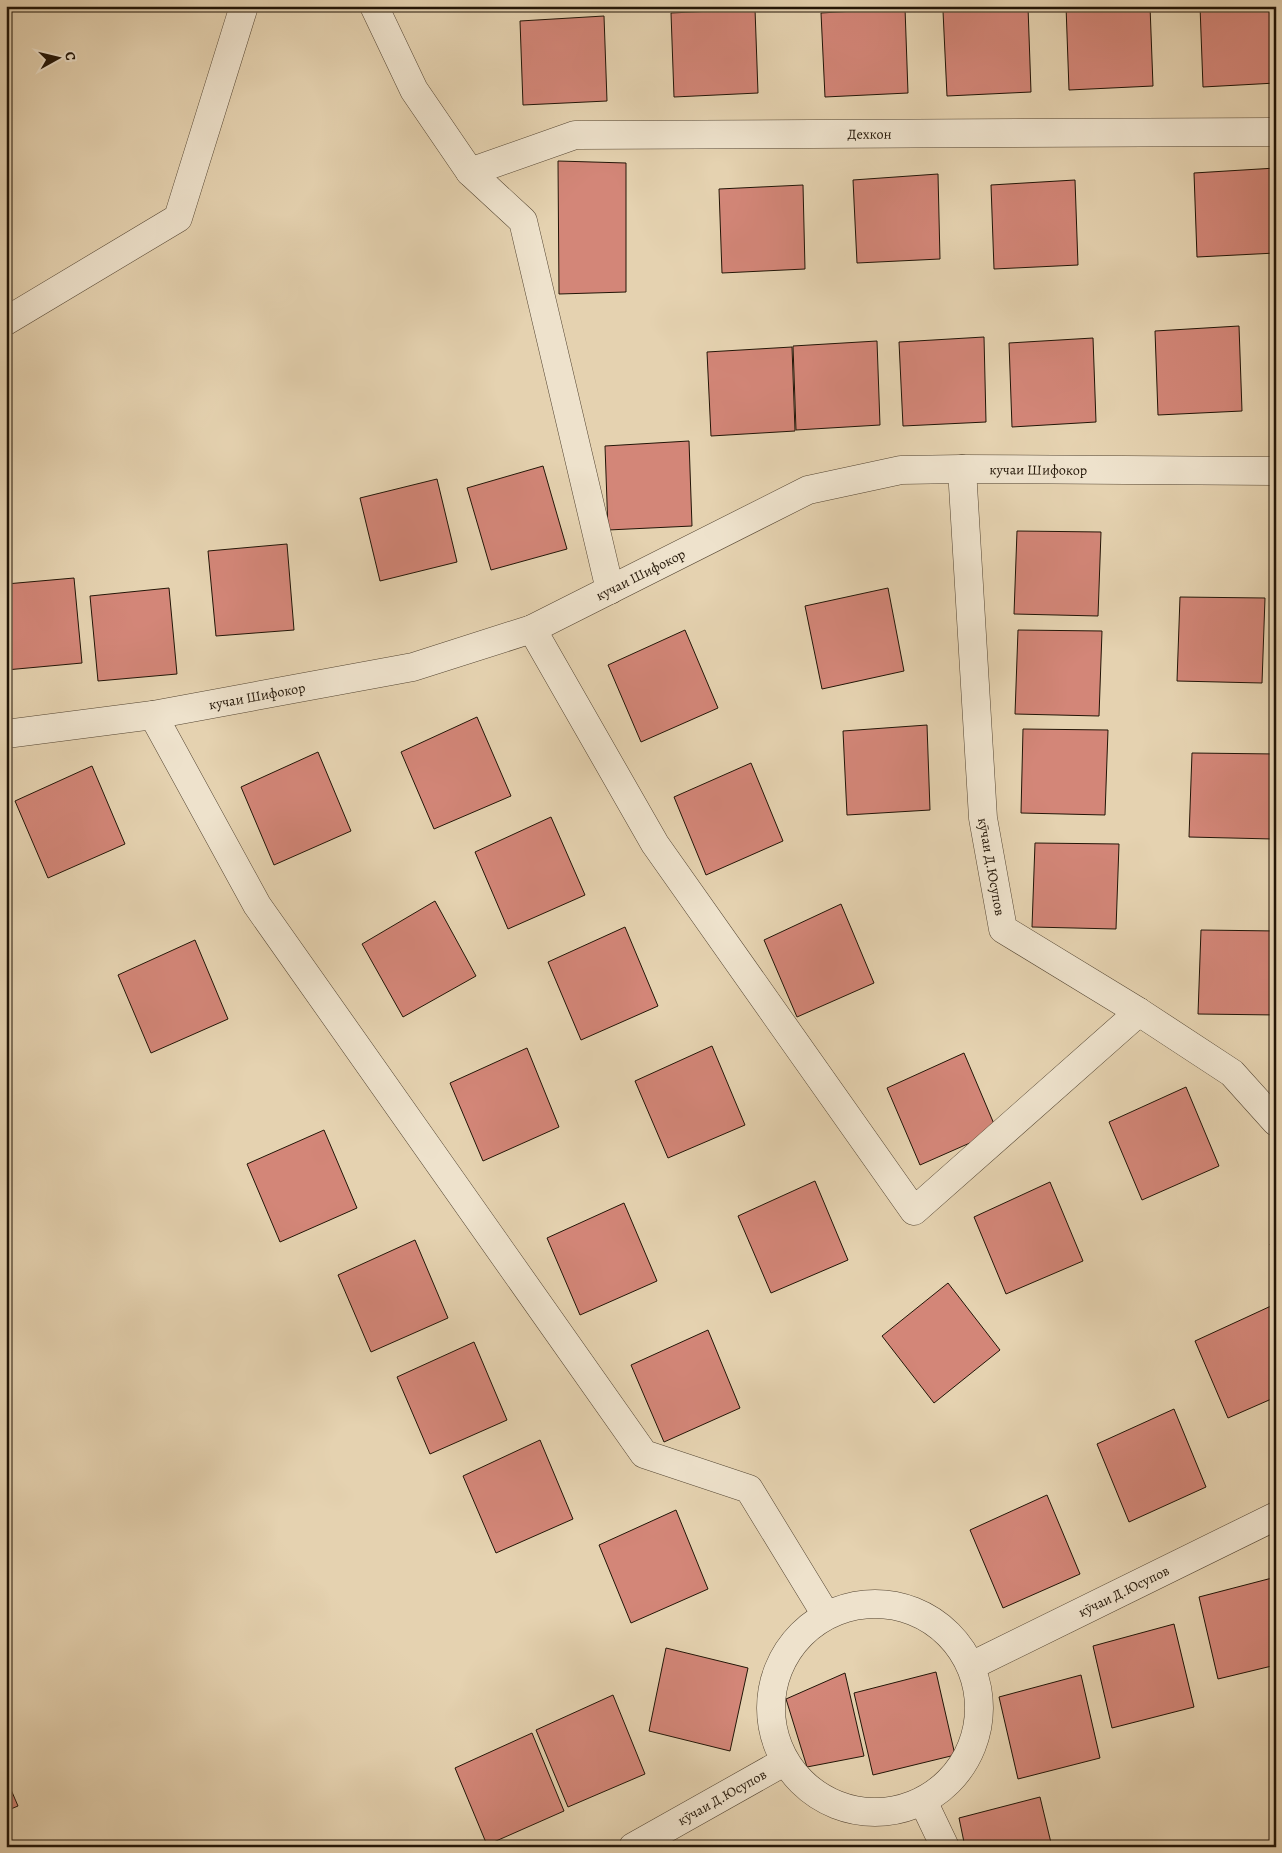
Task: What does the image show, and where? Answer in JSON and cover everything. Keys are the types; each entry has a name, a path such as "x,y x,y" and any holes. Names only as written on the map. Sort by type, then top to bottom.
{"street":[{"path":"6,321 178,218 244,6"},
{"path":"374,6 414,90 470,172 523,221 610,590"},
{"name":"Дехкон","path":"470,172 575,135 1276,132"},
{"name":"кӯчаи Д.Юсупов","path":"962,469 983,818 1003,929 1140,1012 1232,1073 1276,1122"},
{"name":"кучаи Шифокор","path":"6,734 153,715 413,666 532,629 808,490 901,470 1276,471"},
{"path":"532,629 655,844 914,1211 1140,1012"},
{"path":"153,715 257,905 644,1454 749,1489 826,1615"},
{"name":"кӯчаи Д.Юсупов","path":"971,1666 1276,1516"},
{"path":"867,1603 909,1609 946,1631 971,1666 979,1704 974,1743 954,1777 923,1801 886,1813 846,1810 811,1792 784,1762 771,1722 773,1680 793,1642 826,1615 867,1603"},
{"name":"кӯчаи Д.Юсупов","path":"634,1847 784,1762"},
{"path":"923,1801 945,1847"}],"building":[{"path":"1066,6 1150,6 1153,86 1069,90"},
{"path":"1200,6 1276,6 1276,83 1203,87"},
{"path":"1028,7 1031,92 947,96 943,11"},
{"path":"905,8 908,93 825,97 821,13"},
{"path":"755,9 758,93 674,97 671,13"},
{"path":"604,16 607,101 523,105 520,21"},
{"path":"558,161 626,163 626,292 559,294"},
{"path":"1276,168 1276,253 1197,257 1194,173"},
{"path":"938,174 940,259 857,263 853,180"},
{"path":"1075,180 1078,265 994,269 991,185"},
{"path":"803,185 805,269 722,273 719,189"},
{"path":"1239,326 1242,411 1158,415 1155,331"},
{"path":"984,337 986,422 903,426 899,342"},
{"path":"1093,338 1096,422 1012,427 1009,343"},
{"path":"877,341 880,425 796,430 793,346"},
{"path":"792,347 795,431 711,436 707,352"},
{"path":"689,441 692,526 608,530 605,446"},
{"path":"543,466 567,549 491,570 467,488"},
{"path":"437,479 457,562 380,581 360,498"},
{"path":"1017,531 1101,532 1098,616 1014,614"},
{"path":"287,544 294,630 216,636 208,551"},
{"path":"74,578 82,663 6,670 6,584"},
{"path":"169,588 177,674 98,681 90,596"},
{"path":"888,588 904,671 822,689 805,606"},
{"path":"1180,597 1265,598 1262,683 1177,681"},
{"path":"685,630 718,708 641,742 608,665"},
{"path":"1018,630 1102,631 1099,716 1015,714"},
{"path":"477,717 511,796 434,829 401,752"},
{"path":"927,725 930,810 847,815 843,731"},
{"path":"1023,729 1108,730 1105,815 1021,813"},
{"path":"318,752 351,831 274,865 241,787"},
{"path":"1192,753 1276,754 1273,839 1189,837"},
{"path":"751,763 783,841 706,875 674,797"},
{"path":"92,766 125,844 48,878 15,801"},
{"path":"551,817 585,895 508,929 475,852"},
{"path":"1035,843 1119,844 1116,929 1032,927"},
{"path":"435,901 476,976 403,1017 362,944"},
{"path":"841,904 874,983 797,1017 764,940"},
{"path":"625,927 658,1006 581,1040 548,962"},
{"path":"1201,930 1276,931 1276,1015 1198,1014"},
{"path":"195,940 228,1019 151,1053 118,975"},
{"path":"712,1046 745,1125 668,1158 635,1081"},
{"path":"527,1048 559,1127 483,1161 450,1083"},
{"path":"964,1053 997,1131 920,1165 887,1088"},
{"path":"1186,1087 1219,1166 1142,1200 1109,1122"},
{"path":"324,1130 357,1208 280,1242 247,1164"},
{"path":"815,1181 848,1260 771,1293 738,1216"},
{"path":"1050,1182 1083,1261 1006,1294 974,1217"},
{"path":"624,1203 657,1281 580,1315 547,1238"},
{"path":"415,1240 448,1318 371,1352 338,1275"},
{"path":"1276,1241 1276,1258 1270,1244"},
{"path":"948,1283 1000,1350 934,1403 882,1336"},
{"path":"1271,1306 1276,1316 1276,1397 1228,1418 1195,1341"},
{"path":"708,1330 740,1408 664,1442 631,1365"},
{"path":"474,1342 507,1420 430,1454 397,1377"},
{"path":"1174,1409 1206,1487 1129,1522 1097,1444"},
{"path":"540,1440 573,1519 496,1553 463,1476"},
{"path":"1047,1495 1080,1574 1003,1608 970,1530"},
{"path":"676,1510 708,1589 631,1623 599,1545"},
{"path":"1276,1577 1276,1665 1218,1679 1199,1597"},
{"path":"1174,1624 1194,1707 1112,1728 1093,1646"},
{"path":"666,1648 748,1668 730,1751 649,1731"},
{"path":"936,1672 955,1755 873,1775 854,1693"},
{"path":"845,1673 864,1756 807,1767 786,1699"},
{"path":"1081,1675 1100,1758 1018,1779 999,1697"},
{"path":"613,1695 645,1774 568,1807 536,1730"},
{"path":"532,1733 564,1811 487,1845 455,1768"},
{"path":"6,1778 18,1806 6,1811"},
{"path":"1040,1797 1052,1847 965,1847 959,1818"},
{"path":"6,1827 14,1847 6,1847"}]}
